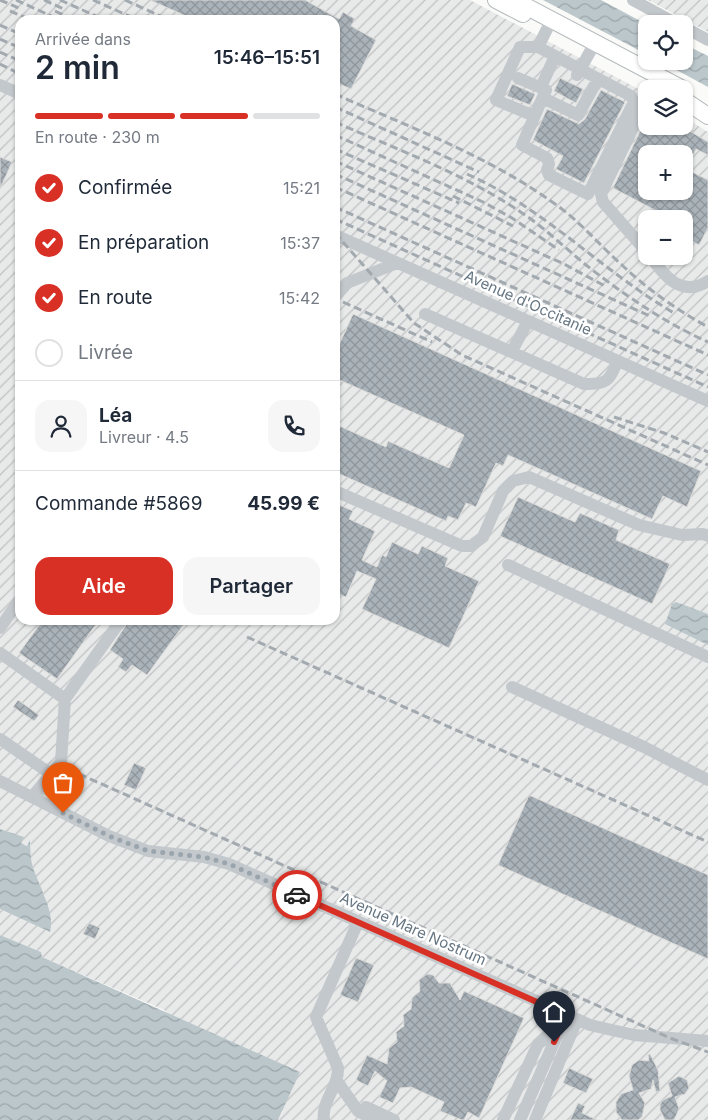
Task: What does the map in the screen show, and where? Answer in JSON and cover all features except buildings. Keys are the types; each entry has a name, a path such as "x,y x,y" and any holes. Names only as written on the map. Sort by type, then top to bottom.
{"main road":[{"path":"496,0 645,80"},
{"path":"514,0 666,80"},
{"path":"693,94 708,102"},
{"path":"693,106 708,116"}],"street":[{"path":"637,2 661,15"},
{"path":"538,47 548,28"},
{"path":"693,32 708,40"},
{"path":"534,123 496,100 520,47 538,47 555,56 579,72 598,79 617,92 631,96 634,102 588,194 570,182 549,175 547,170 550,164 547,158 522,145 534,123 542,92 555,56"},
{"path":"579,72 590,50"},
{"path":"518,78 578,115 598,79"},
{"path":"0,85 15,92"},
{"path":"638,117 601,194 603,202 638,242"},
{"name":"Avenue d'Occitanie","path":"340,238 708,401"},
{"path":"340,291 347,283 397,263"},
{"path":"657,265 668,278 688,289 705,286"},
{"path":"425,314 584,384 600,384 612,377 617,360"},
{"path":"512,351 528,321"},
{"path":"340,493 462,546 471,546 483,537 503,491 513,481 528,477 639,525 682,535 703,534 708,536"},
{"path":"508,565 708,657"},
{"path":"0,628 15,606"},
{"path":"32,797 61,762 65,699 117,625"},
{"path":"1,657 65,699"},
{"path":"512,687 644,747 708,780"},
{"path":"0,739 51,774"},
{"name":"Avenue Mare Nostrum","path":"0,781 148,851 204,857 229,864 568,1020 609,1031 708,1041"},
{"path":"324,1120 324,1109 337,1081 338,1068 316,1017 358,922"},
{"path":"503,1120 538,1044 568,1020"},
{"path":"520,1120 568,1020"},
{"path":"535,1120 568,1020"},
{"path":"337,1081 347,1098 377,1117 394,1120"}],"shaded area":[{"path":"0,0 470,0 638,89 638,135 693,135 693,123 708,132 708,1120 278,1120 283,1111 164,1010 42,957 41,952 0,935 0,909 50,932 50,919 45,896 36,882 31,861 31,843 29,841 28,846 21,843 23,837 0,829"},
{"path":"648,0 708,0 708,32 693,24 693,15 676,15"}],"water":[{"path":"543,0 601,0 638,20 638,50"},
{"path":"693,48 708,56 708,87 677,70 693,70"},
{"path":"676,602 708,614 708,645 665,624 672,604"},
{"path":"0,829 24,837 21,843 27,846 30,840 34,872 50,916 50,932 0,909"},
{"path":"0,935 41,952 42,957 300,1072 278,1120 0,1120"}],"railway":[{"path":"0,0 21,9"},
{"path":"16,0 49,15"},
{"path":"44,0 66,10"},
{"path":"60,0 94,15"},
{"path":"93,0 127,15"},
{"path":"125,0 158,15"},
{"path":"10,11 19,15"},
{"path":"55,11 64,15"},
{"path":"0,25 15,32"},
{"path":"0,39 15,46"},
{"path":"0,52 15,59"},
{"path":"0,64 15,72"},
{"path":"340,96 448,143 530,187 573,218 652,291 685,314 708,327"},
{"path":"340,109 479,172"},
{"path":"340,124 431,163 500,199 539,225 615,287 660,317 708,342"},
{"path":"340,137 483,202 512,218 559,250"},
{"path":"340,151 459,203"},
{"path":"340,163 564,264 605,286"},
{"path":"467,174 522,204 622,278 674,313"},
{"path":"340,176 652,317"},
{"path":"340,189 708,355"},
{"path":"453,196 513,226"},
{"path":"340,209 708,375"},
{"path":"340,221 708,387"},
{"path":"340,239 414,323 462,355 708,465"},
{"path":"343,302 432,342"},
{"path":"614,417 664,433 708,452"},
{"path":"247,637 708,842"},
{"path":"68,769 670,1038 708,1052"}],"way so far":[{"path":"63,813 109,836 148,851 177,856 204,857 229,864 297,895"}],"route":[{"path":"297,895 566,1015 554,1042"}]}
